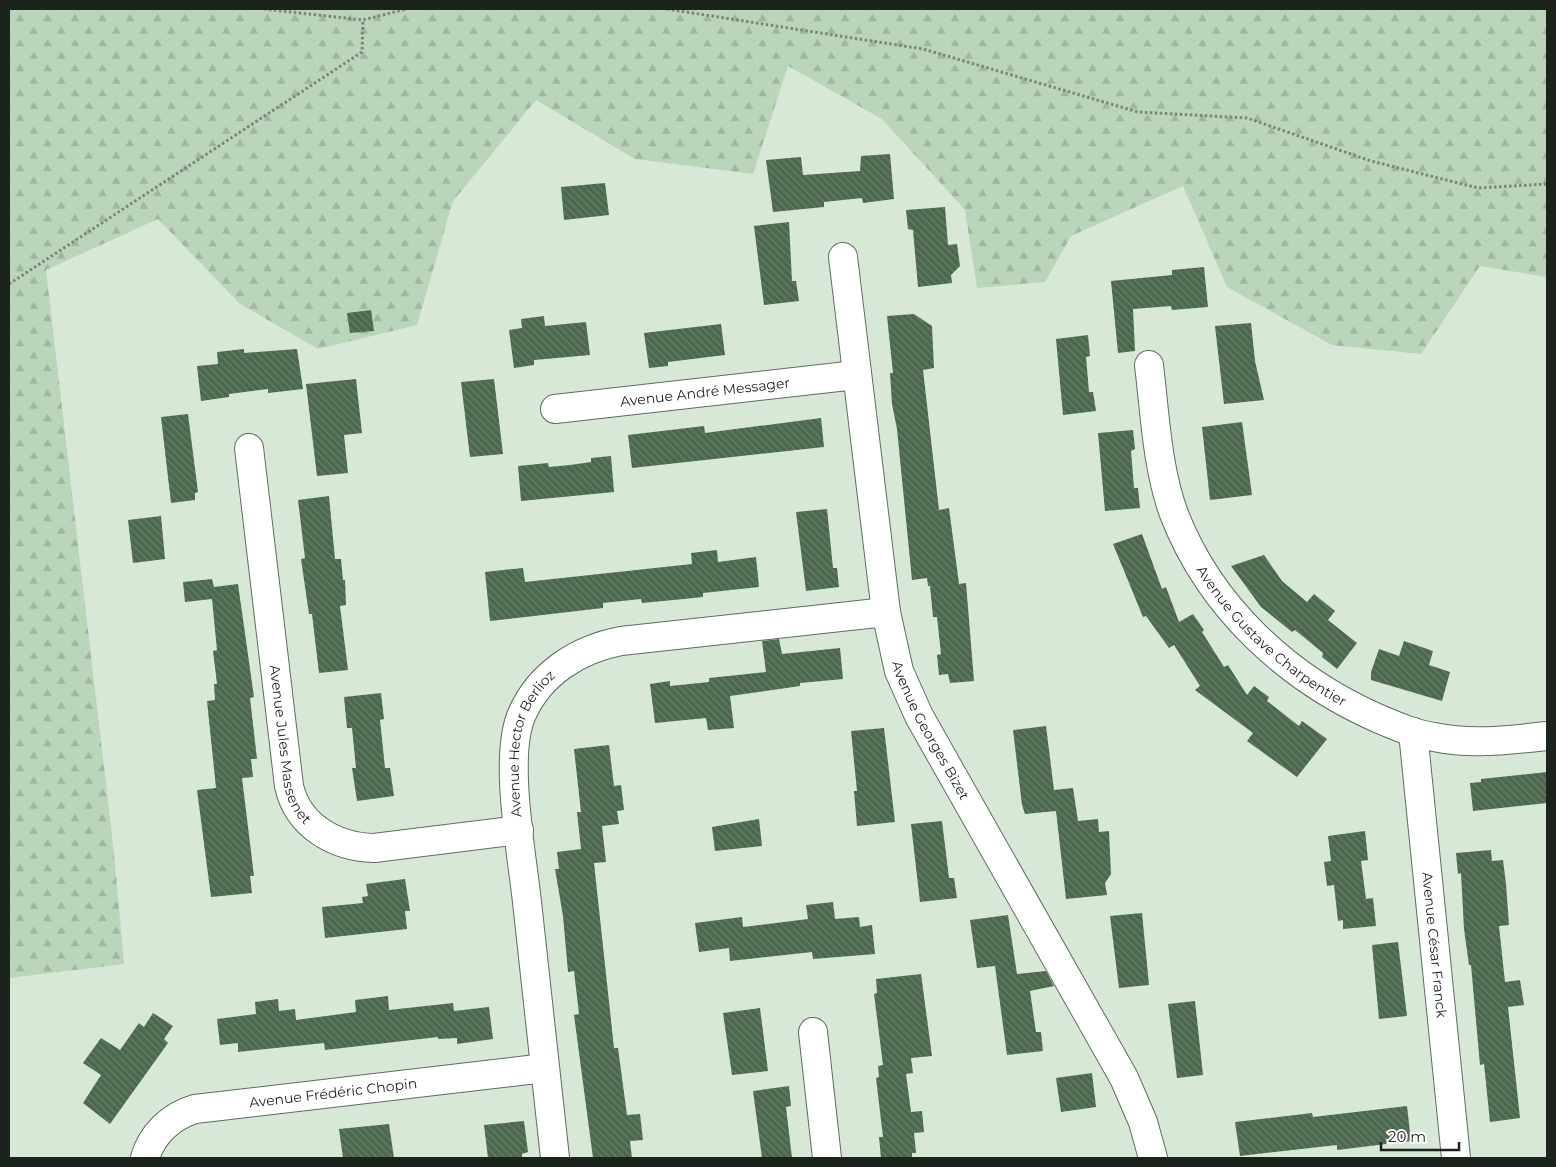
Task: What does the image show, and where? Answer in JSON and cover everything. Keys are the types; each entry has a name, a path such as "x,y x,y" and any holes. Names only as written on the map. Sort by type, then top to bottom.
{"street":[{"name":"Avenue Georges Bizet","path":"843,257 886,612 894,652 907,692 1124,1078 1143,1122 1153,1158"},
{"name":"Avenue Gustave Charpentier","path":"1149,365 1167,491 1175,515 1197,561 1224,602 1257,639 1295,672 1317,687 1365,712 1413,732 1435,738 1472,741 1502,741 1547,736"},
{"name":"Avenue André Messager","path":"555,409 856,376"},
{"name":"Avenue Jules Massenet","path":"248,448 289,786 301,813 311,824 328,837 346,845 360,848 374,848 519,830"},
{"name":"Avenue Hector Berlioz","path":"555,1158 519,830 513,757 516,731 521,715 535,692 546,679 570,660 590,649 621,641 886,612"},
{"name":"Avenue César Franck","path":"1413,732 1456,1158"},
{"path":"813,1032 827,1158"},
{"name":"Avenue Frédéric Chopin","path":"146,1158 153,1140 161,1130 176,1117 195,1109 545,1068"}],"path":[{"path":"264,9 363,20 406,9"},
{"path":"667,9 923,49 1138,112 1247,118 1371,162 1478,188 1547,184"},
{"path":"9,284 362,52 363,20"}],"green space":[{"path":"9,9 1547,9 1547,277 1480,266 1421,354 1332,345 1227,287 1183,186 1071,236 1045,282 977,288 965,210 882,119 788,66 753,174 635,159 536,100 453,201 417,325 318,349 240,304 158,219 46,270 114,853 124,964 9,978"}],"building":[{"path":"890,154 894,199 863,203 862,198 824,202 824,207 773,212 766,160 801,157 803,175 860,171 861,156"},
{"path":"605,183 609,215 564,220 561,187"},
{"path":"945,207 948,245 957,244 960,266 951,275 952,283 918,287 913,230 908,229 906,210"},
{"path":"789,222 792,281 796,281 799,301 764,305 754,226"},
{"path":"1204,267 1208,307 1172,310 1171,306 1133,309 1135,351 1118,353 1111,281 1172,275 1172,270"},
{"path":"371,310 374,331 350,333 347,313"},
{"path":"914,314 932,326 934,368 923,370 939,510 949,508 959,584 966,583 974,681 950,683 948,674 939,675 937,655 941,654 937,617 933,617 930,586 928,586 927,578 912,580 897,429 892,404 890,373 893,373 887,316"},
{"path":"544,316 545,326 586,322 590,355 534,360 534,365 514,368 509,330 522,328 521,319"},
{"path":"1251,323 1255,361 1264,400 1224,404 1215,326"},
{"path":"721,324 725,355 668,362 668,366 649,368 644,333"},
{"path":"1088,335 1090,356 1086,357 1089,392 1093,392 1096,411 1063,415 1056,339"},
{"path":"244,349 244,353 297,349 303,389 268,393 268,389 229,394 229,397 201,401 197,366 218,364 217,352"},
{"path":"356,379 362,433 344,435 348,473 317,476 306,384"},
{"path":"494,379 503,454 470,457 461,382"},
{"path":"188,414 198,492 195,493 195,500 171,503 161,417"},
{"path":"821,418 824,447 632,468 628,435 704,426 705,433"},
{"path":"1242,422 1252,495 1210,500 1202,427"},
{"path":"1133,430 1135,449 1131,451 1134,488 1138,488 1140,508 1105,511 1098,433"},
{"path":"611,456 614,492 521,501 518,466 548,463 549,467 570,465 591,462 591,458"},
{"path":"329,496 335,559 341,559 343,580 345,580 346,605 340,606 348,670 319,673 312,614 309,614 301,559 305,558 298,500"},
{"path":"827,509 833,568 837,568 839,587 806,591 796,512"},
{"path":"161,516 165,559 133,563 128,520"},
{"path":"1142,534 1162,589 1166,587 1179,622 1193,614 1224,667 1228,665 1247,695 1254,686 1269,697 1267,701 1299,726 1302,721 1327,739 1297,777 1247,741 1253,733 1195,690 1200,686 1174,645 1169,648 1146,616 1143,617 1113,544"},
{"path":"717,550 718,562 756,557 759,587 703,593 703,597 684,599 642,603 641,599 603,603 603,608 490,621 485,572 523,568 525,582 692,564 691,553"},
{"path":"1264,555 1282,581 1307,602 1314,594 1335,611 1328,620 1357,643 1337,669 1322,657 1323,653 1311,643 1295,630 1292,632 1261,607 1231,566"},
{"path":"212,579 214,587 238,584 254,697 250,698 257,759 251,759 253,777 242,778 254,876 250,876 252,893 211,897 197,790 216,788 207,701 215,700 214,684 217,684 213,651 217,650 212,599 185,602 183,582"},
{"path":"779,639 782,654 840,648 843,679 800,683 800,686 730,696 734,728 708,730 706,718 655,723 650,684 670,681 670,686 709,682 709,678 766,672 762,641"},
{"path":"1404,641 1433,651 1429,665 1450,672 1442,701 1371,680 1371,672 1379,649 1399,656"},
{"path":"381,693 384,719 380,720 385,768 390,768 394,796 357,801 352,768 356,768 352,728 347,728 344,697"},
{"path":"1046,726 1054,790 1073,788 1078,821 1098,819 1099,832 1109,831 1111,874 1105,883 1107,895 1066,899 1056,811 1025,814 1022,805 1013,730"},
{"path":"884,728 895,822 857,826 854,791 857,791 851,731"},
{"path":"609,745 614,786 621,785 624,810 617,811 619,824 602,826 606,862 594,863 614,1048 618,1048 627,1115 640,1114 643,1140 630,1141 632,1158 593,1158 574,1015 579,1014 574,971 568,972 563,916 555,869 559,869 557,852 581,849 577,812 581,812 574,749"},
{"path":"1547,772 1547,803 1473,811 1470,783 1481,782 1481,779"},
{"path":"759,819 762,846 715,851 712,827"},
{"path":"942,821 949,878 954,878 957,898 920,902 911,824"},
{"path":"1365,831 1368,860 1361,861 1366,899 1373,898 1376,926 1343,929 1343,920 1338,921 1334,885 1327,886 1324,862 1331,861 1328,836"},
{"path":"1491,850 1492,861 1503,860 1506,884 1509,925 1499,926 1505,982 1520,980 1524,1005 1508,1007 1520,1118 1490,1122 1484,1064 1480,1065 1471,965 1469,965 1464,929 1461,873 1458,874 1456,853"},
{"path":"405,879 410,911 405,911 407,929 325,938 322,907 363,903 362,897 368,896 366,884"},
{"path":"833,902 835,919 859,917 860,927 872,925 875,954 813,959 812,952 730,961 729,948 699,952 695,923 742,917 743,927 808,919 806,905"},
{"path":"1142,913 1149,985 1119,988 1110,916"},
{"path":"1008,915 1017,974 1046,971 1054,986 1030,991 1036,1032 1041,1032 1043,1051 1007,1055 995,966 977,968 970,920"},
{"path":"1398,942 1407,1016 1379,1019 1372,945"},
{"path":"921,974 932,1056 911,1058 913,1073 906,1074 911,1112 922,1111 924,1132 914,1133 916,1153 912,1153 912,1158 881,1158 879,1137 883,1137 876,1078 879,1077 878,1066 883,1065 874,994 877,993 876,979"},
{"path":"388,996 389,1010 453,1003 454,1011 489,1007 493,1039 457,1044 457,1038 438,1039 438,1037 325,1050 324,1043 238,1052 238,1043 220,1045 217,1019 256,1014 255,1002 278,999 279,1011 295,1009 296,1020 356,1012 355,1000"},
{"path":"1195,1001 1203,1075 1177,1078 1168,1004"},
{"path":"760,1008 768,1071 732,1075 723,1013"},
{"path":"153,1013 173,1026 164,1039 168,1043 110,1124 83,1103 101,1075 83,1063 101,1038 120,1050 139,1023 144,1027"},
{"path":"1092,1073 1096,1107 1061,1112 1056,1078"},
{"path":"789,1086 791,1106 786,1107 792,1158 762,1158 753,1091"},
{"path":"1407,1106 1411,1141 1337,1150 1337,1145 1240,1156 1235,1122 1312,1113 1313,1117"},
{"path":"524,1121 528,1152 522,1154 522,1158 488,1158 484,1125"},
{"path":"389,1124 394,1158 343,1158 339,1129"}]}
